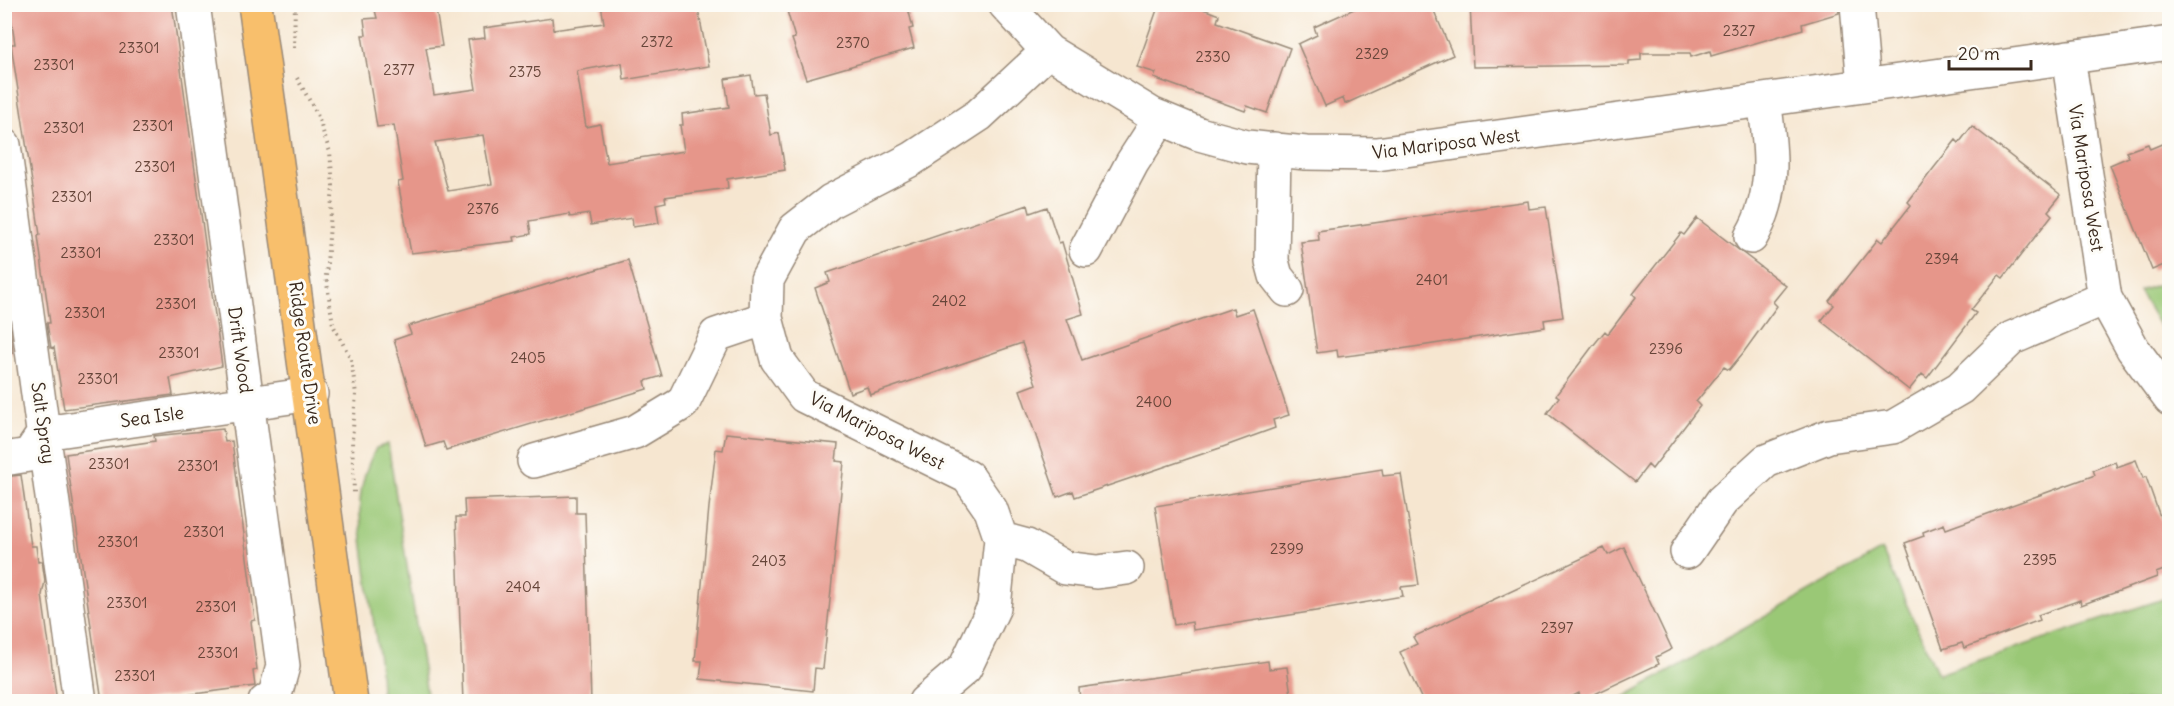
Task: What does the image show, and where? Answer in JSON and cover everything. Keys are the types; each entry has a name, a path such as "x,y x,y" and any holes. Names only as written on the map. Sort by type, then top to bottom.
{"main road":[{"name":"Ridge Route Drive","path":"255,4 311,394 351,702"}],"street":[{"name":"Drift Wood","path":"193,4 283,666 270,698"},
{"name":"Via Mariposa West","path":"1005,4 1048,51 1161,118 1199,134 1247,147 1377,154 2169,43"},
{"path":"1857,4 1864,85"},
{"name":"Via Mariposa West","path":"925,702 965,668 994,607 1001,539 991,510 968,477 804,396 777,359 766,318 767,280 795,229 831,201 912,159 979,115 1048,51"},
{"name":"Via Mariposa West","path":"2068,57 2105,298 2133,349 2169,399"},
{"path":"1750,237 1770,187 1772,151 1764,100"},
{"path":"1086,250 1131,163 1161,118"},
{"name":"Salt Spray","path":"4,145 80,702"},
{"path":"1274,149 1272,261 1276,276 1287,290"},
{"path":"1687,552 1722,501 1766,462 1829,436 1893,427 1960,388 2012,338 2105,298"},
{"path":"534,461 635,432 683,403 717,335 766,318"},
{"name":"Sea Isle","path":"44,433 311,394"},
{"path":"4,459 29,455 44,433"},
{"path":"1001,539 1027,546 1065,568 1096,572 1127,568"}],"path":[{"path":"294,50 295,4"},
{"path":"293,71 317,114 330,152 333,186 326,276 333,325 351,359 356,394 352,441 355,482 353,503"}],"green space":[{"path":"2170,281 2169,342 2139,291"},
{"path":"388,444 428,701 382,701 380,665 360,507 363,479 368,464 376,448"},
{"path":"1882,550 1938,674 2169,597 2169,701 1617,701"}],"building":[{"path":"9,4 172,4 222,366 170,378 173,395 64,409 54,347 51,348 47,323 50,323 38,236 40,235 11,44 15,44"},
{"path":"409,4 435,4 442,46 426,48 434,95 476,89 468,40 485,38 484,28 552,18 553,30 604,23 601,4 697,4 709,66 624,80 622,63 577,71 586,127 600,124 607,163 684,151 680,125 683,125 682,114 729,107 725,79 751,75 754,94 764,93 771,135 779,133 785,170 727,179 728,188 665,197 666,202 656,204 659,223 633,227 632,218 591,225 589,214 570,217 569,214 529,221 531,234 514,237 515,241 411,253 398,182 403,181 394,125 377,127 362,35 366,35 364,19 377,18 375,10","holes":["483,135 492,184 448,191 435,142"]},
{"path":"785,4 907,4 913,28 909,29 914,48 806,79 792,39 795,38"},
{"path":"1159,4 1190,4 1219,15 1217,22 1290,48 1267,113 1247,106 1245,111 1154,78 1156,73 1137,67"},
{"path":"1365,4 1431,4 1453,55 1345,104 1343,98 1325,106 1298,44 1317,35 1314,27"},
{"path":"1470,4 1838,4 1839,13 1802,24 1803,29 1711,56 1710,51 1691,57 1690,53 1641,53 1641,60 1629,61 1629,65 1473,67"},
{"path":"1972,126 2061,195 2048,211 2052,215 2003,278 1999,275 1971,310 1976,313 1927,378 1922,374 1909,390 1821,321 1834,305 1829,301 1878,239 1882,242 1911,205 1908,202 1933,169 1956,140 1959,143"},
{"path":"2169,141 2169,263 2152,270 2110,165 2129,157 2126,152 2148,144 2150,149"},
{"path":"1528,201 1529,209 1546,207 1563,317 1544,320 1545,327 1394,350 1338,357 1337,350 1317,353 1301,242 1319,240 1318,231"},
{"path":"1028,205 1030,213 1047,207 1059,243 1062,242 1083,314 1067,319 1082,360 1233,308 1235,315 1253,309 1289,415 1273,420 1275,428 1220,448 1075,497 1073,491 1057,497 1020,390 1036,384 1022,343 870,395 867,387 850,393 815,288 830,282 827,273"},
{"path":"1697,218 1786,286 1773,302 1777,306 1743,353 1729,370 1724,367 1696,402 1700,406 1652,469 1648,465 1635,482 1547,413 1559,397 1556,395 1592,347 1605,331 1608,334 1636,297 1633,294 1681,233 1684,235"},
{"path":"628,260 662,376 645,381 647,389 446,450 443,442 426,447 394,340 411,334 408,326"},
{"path":"10,328 13,353 4,354 4,329"},
{"path":"223,429 225,442 232,441 255,620 251,621 257,670 253,671 255,686 132,702 102,702 66,454 155,441 154,436"},
{"path":"726,433 838,444 836,461 844,462 823,669 815,668 813,691 700,679 702,661 695,661 709,507 716,449 723,450"},
{"path":"2136,460 2143,478 2146,477 2169,542 2169,568 2156,573 2157,577 2081,605 2080,600 2038,615 2040,620 1964,648 1962,643 1943,649 1905,543 1924,536 1923,532 1944,524 1946,529 2095,475 2093,470 2115,462 2117,467"},
{"path":"1382,469 1383,476 1401,474 1419,585 1401,587 1403,596 1316,611 1193,630 1192,622 1174,625 1155,506"},
{"path":"21,475 31,546 36,546 38,562 42,561 45,581 42,595 57,702 4,702 4,477"},
{"path":"576,496 576,513 585,513 591,702 463,702 456,517 465,517 464,500"},
{"path":"1624,547 1672,649 1656,657 1659,664 1582,700 1579,693 1561,702 1423,702 1400,652 1417,644 1413,637 1604,548 1608,555"},
{"path":"1268,661 1269,669 1287,667 1292,702 1080,702 1079,688"}]}
